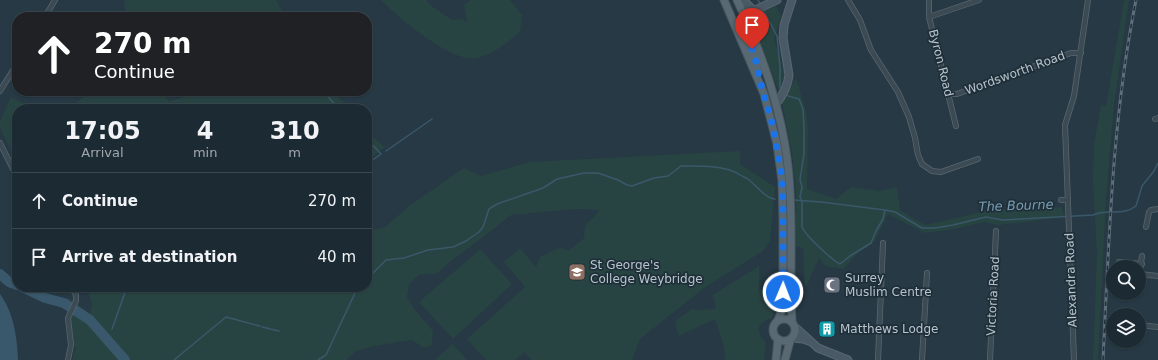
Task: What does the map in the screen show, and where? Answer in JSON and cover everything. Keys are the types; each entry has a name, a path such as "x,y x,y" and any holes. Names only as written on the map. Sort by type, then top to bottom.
{"main road":[{"path":"724,0 760,81"},
{"path":"737,0 758,49 776,104 784,142 790,189 793,324 791,339 785,360"},
{"path":"744,15 740,20 755,57 777,144 782,181 782,310 772,329 774,335 778,339 784,342 791,339"},
{"path":"778,320 786,319 793,324"},
{"path":"776,360 778,339"}],"street":[{"path":"48,12 55,0"},
{"path":"743,0 759,8"},
{"path":"744,15 777,0"},
{"path":"776,104 787,87 789,75 783,38 784,25 792,0"},
{"path":"848,0 860,20 871,50 898,92 910,117 918,155 922,164 932,170 941,172 978,159"},
{"name":"Byron Road","path":"929,0 929,17 956,126"},
{"path":"929,17 979,0"},
{"name":"Alexandra Road","path":"1074,360 1065,125 1072,104 1088,0"},
{"name":"Wordsworth Road","path":"948,94 957,94 1071,53 1081,52"},
{"path":"0,92 12,72"},
{"path":"0,143 12,167"},
{"path":"1061,200 1068,197"},
{"path":"1146,227 1149,212 1151,210 1158,209"},
{"name":"Victoria Road","path":"990,360 996,231"},
{"path":"878,360 883,243"},
{"path":"922,360 927,273"},
{"path":"1146,275 1158,276"},
{"path":"68,360 71,345 68,318 76,301 76,295 74,292"},
{"path":"793,324 818,348 848,360"},
{"path":"1146,326 1158,327"},
{"path":"791,339 803,339 810,341"}],"green space":[{"path":"124,0 276,0 282,12 125,12"},
{"path":"381,0 426,0 433,7 452,20 462,19 467,22 464,5 470,0 510,0 522,15 520,32 499,48 488,54 476,58 465,58 439,46 412,27"},
{"path":"1124,0 1129,0 1114,104 1106,198 1098,360 1093,360 1097,253 1093,181 1094,144 1101,105 1106,106"},
{"path":"775,4 781,16 774,39 784,72 785,82 779,92 755,27 758,11"},
{"path":"796,78 806,111 808,130 807,189 836,199 851,187 880,191 897,187 900,210 926,225 986,211 1062,207 1064,217 999,225 984,222 954,229 925,233 888,214 874,242 857,254 843,269 825,266 819,258 805,289 803,248 796,246 796,190 792,152 782,103"},
{"path":"85,96 166,96 169,102 186,96 337,96 345,104 74,104"},
{"path":"11,97 24,104 12,104 12,153 0,127 0,122"},
{"path":"372,135 375,139 385,147 372,157"},
{"path":"740,151 740,164 775,187 770,241 763,251 704,288 640,339 632,360 532,360 524,352 515,360 486,360 467,339 525,287 504,262 520,248 536,267 540,257 561,247 568,251 584,238 585,226 600,210 575,209 511,215 436,274 420,274 409,284 407,297 415,310 433,331 432,345 424,348 412,340 374,346 356,351 346,360 72,360 76,347 71,345 68,297 90,314 92,303 88,292 372,292 372,229 384,228 409,206 464,168 481,176 530,162"},
{"path":"480,249 512,284 453,339 419,302"},
{"path":"759,266 759,290 776,289 773,317 763,322 759,327 760,334 766,343 764,360 726,360 723,343 715,319 679,336 676,327 676,320 693,309 716,309 713,295"},
{"path":"452,344 467,360 435,360"}],"water":[{"path":"0,294 12,317 16,334 18,360 0,360"}],"waterway":[{"name":"The Bourne","path":"758,0 761,5"},
{"name":"The Bourne","path":"763,9 777,36 780,87 782,89"},
{"name":"The Bourne","path":"785,93 788,96 799,99 803,109 804,154 800,179 802,187 800,197 802,201 802,227 808,236 819,247 840,264 871,243 883,219 885,210 895,212 922,228 935,228 953,225 986,217 1003,220 1120,212 1136,206 1142,186 1154,171 1158,163"},
{"path":"327,96 335,104"},
{"path":"386,151 432,119"},
{"path":"372,144 381,154 372,160"},
{"path":"372,274 386,260 404,258 428,250 453,247 466,241 479,232 483,227 489,209 497,204 543,188 557,179 584,173 598,173 632,186 654,178 668,176 681,166 717,167 730,170 748,179 761,191 775,199"},
{"path":"794,200 885,210"},
{"name":"The Bourne","path":"0,274 12,283"},
{"name":"The Bourne","path":"32,292 45,298 64,303 90,320 125,360"},
{"path":"112,329 125,292"},
{"path":"318,360 326,355 356,292"},
{"path":"174,360 226,317 260,326"},
{"path":"262,327 279,331"}],"railway":[{"path":"1103,360 1110,225 1117,135 1128,45 1136,0"}],"place":[{"name":"St George's College Weybridge","path":"577,272"},
{"name":"Surrey Muslim Centre","path":"832,285"},
{"name":"Matthews Lodge","path":"827,329"}],"route":[{"path":"752,49 777,144 781,171 784,249 783,292"}]}
